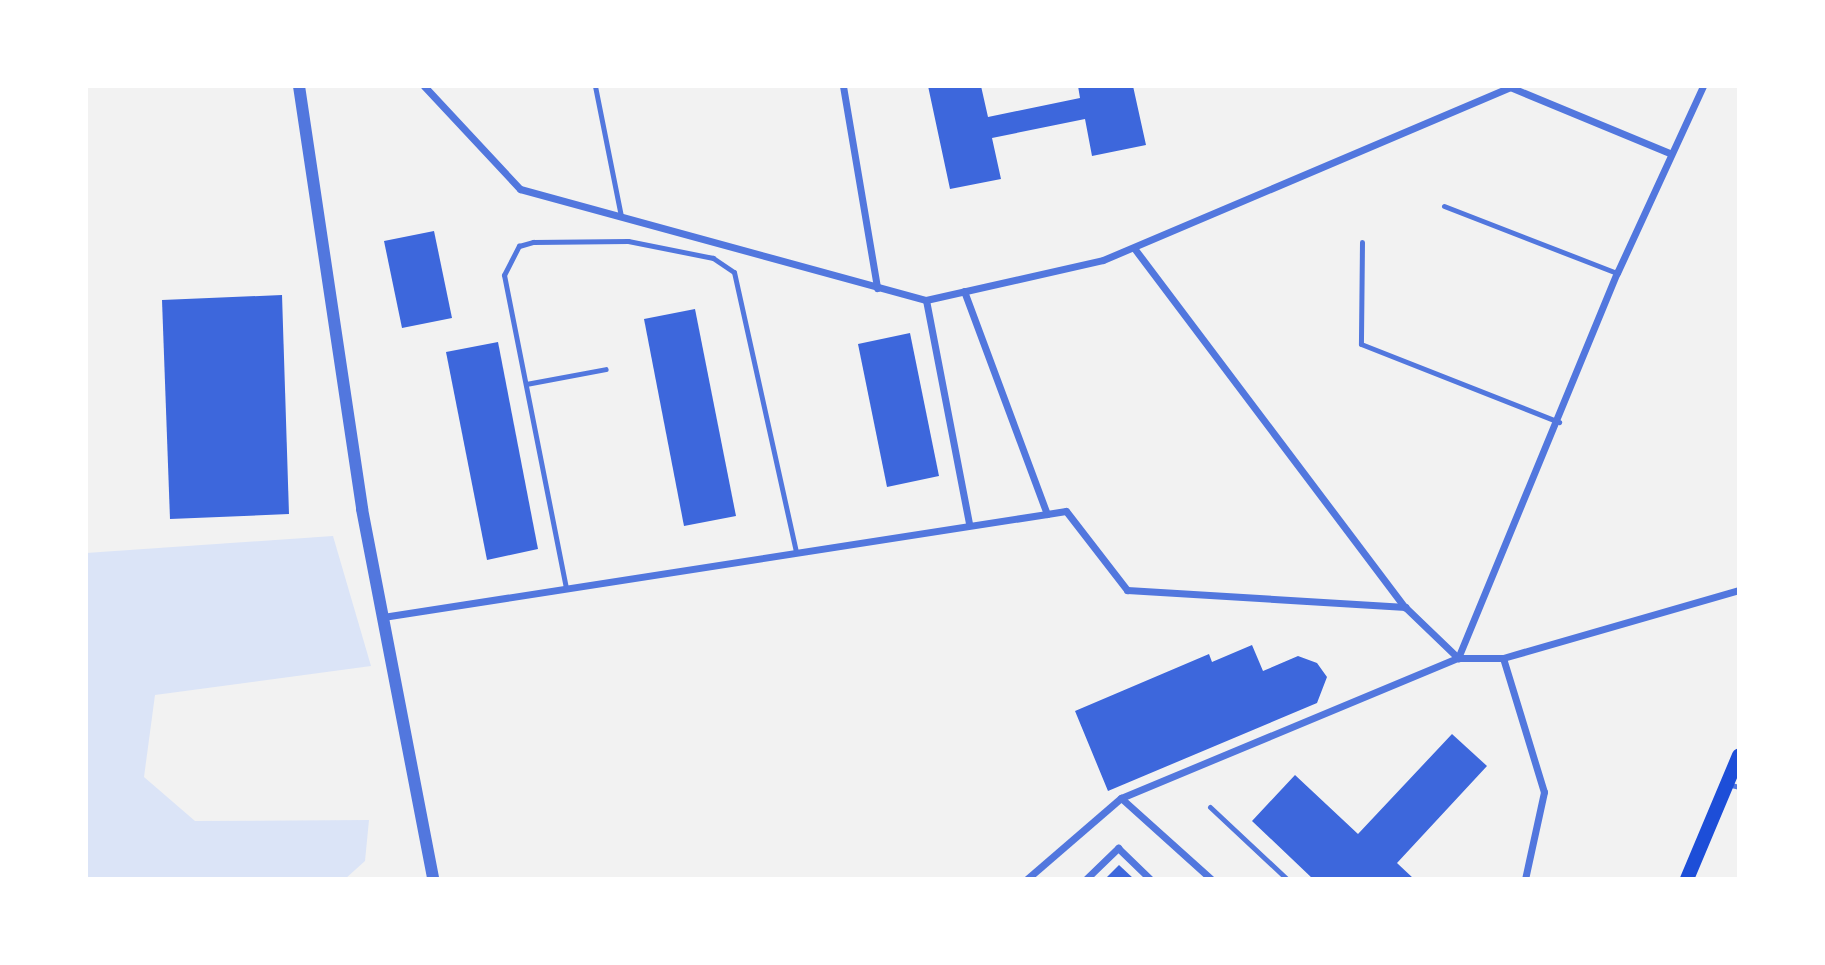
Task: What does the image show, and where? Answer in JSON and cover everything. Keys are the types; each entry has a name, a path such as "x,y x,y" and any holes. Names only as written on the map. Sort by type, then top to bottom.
{"main road":[{"path":"1687,879 1733,785 1739,755"}],"street":[{"path":"299,86 383,617 433,879"},
{"path":"424,86 520,188 926,300 1135,248 1510,87 1669,153"},
{"path":"843,86 877,288"},
{"path":"1458,658 1559,422 1617,273 1669,153 1703,86"},
{"path":"1135,248 1405,607 1458,658"},
{"path":"964,291 1047,514"},
{"path":"926,300 968,524"},
{"path":"383,617 968,524 1066,511 1127,590 1405,607"},
{"path":"1027,879 1121,798 1458,658 1503,658 1739,590"},
{"path":"1503,658 1544,792 1525,879"},
{"path":"1121,798 1211,879"},
{"path":"1086,879 1118,848 1150,879"}],"lane":[{"path":"595,86 621,216"},
{"path":"1444,206 1617,273"},
{"path":"566,588 504,275 519,246 562,239 628,241 722,262 734,272 796,552"},
{"path":"1362,242 1361,344 1559,422"},
{"path":"526,384 606,369"},
{"path":"1210,807 1287,879"}],"shaded area":[{"path":"333,536 371,666 155,695 144,777 195,821 369,820 365,861 345,879 86,879 86,553"}],"building":[{"path":"928,86 981,86 988,117 1080,98 1078,86 1133,86 1146,145 1092,156 1085,119 992,138 1001,179 950,189"},
{"path":"434,231 452,318 402,328 384,241"},
{"path":"282,295 289,514 170,519 162,300"},
{"path":"695,309 736,516 684,526 644,319"},
{"path":"910,333 939,476 887,487 858,344"},
{"path":"498,342 538,549 487,560 446,352"},
{"path":"1252,645 1263,671 1298,656 1317,663 1327,677 1317,703 1108,791 1075,711 1209,654 1212,662"},
{"path":"1452,734 1487,766 1397,863 1414,879 1313,879 1252,821 1295,775 1358,834"},
{"path":"1119,865 1134,879 1105,879"}]}
